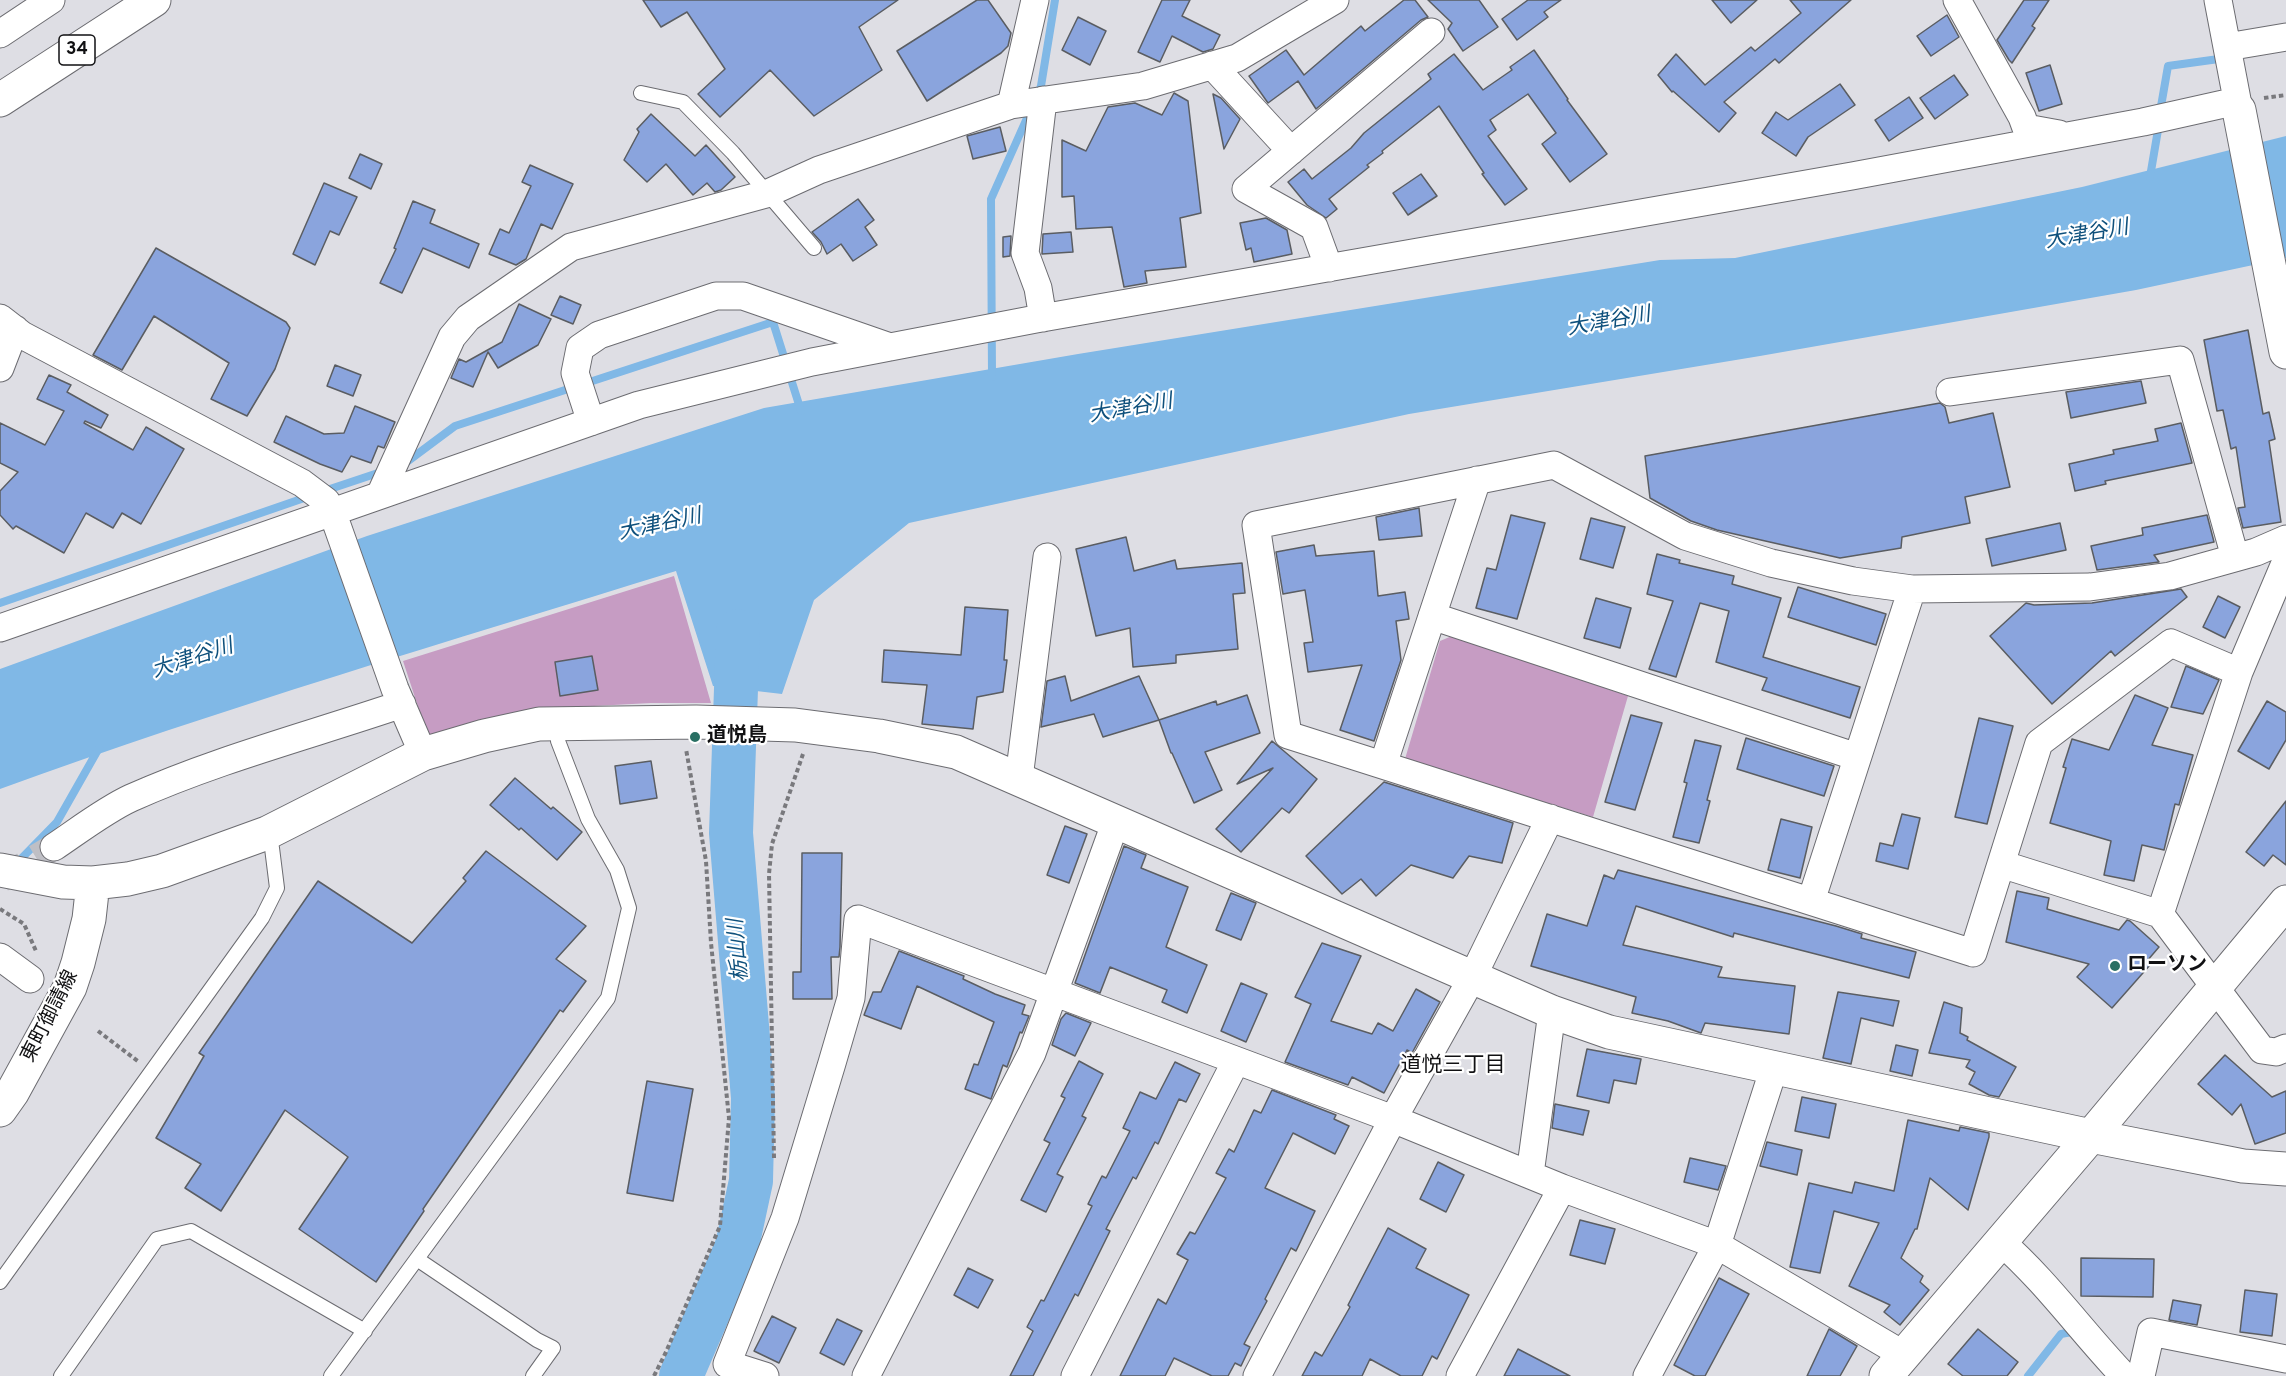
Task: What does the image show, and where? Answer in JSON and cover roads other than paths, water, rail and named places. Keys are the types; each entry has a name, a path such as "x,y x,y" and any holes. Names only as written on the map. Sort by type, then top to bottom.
{"street":[{"path":"0,34 51,0"},
{"name":"34","path":"0,100 154,0"},
{"path":"1011,105 1035,0"},
{"path":"380,495 452,337 468,318 571,247 766,194 819,170 1011,105 1143,86 1237,58 1335,0"},
{"path":"1957,0 2026,128 2069,136"},
{"path":"2218,0 2286,352"},
{"path":"1329,268 1314,227 1246,189 1431,32"},
{"path":"2227,47 2286,37"},
{"path":"1212,65 1291,151"},
{"path":"1043,100 1025,253 1038,288 1043,318"},
{"path":"0,628 639,405 812,362 1043,318 2238,106"},
{"path":"591,422 575,373 580,348 599,335 716,296 743,296 891,347"},
{"path":"0,368 7,323 302,483 326,501 332,511 398,696 423,754"},
{"path":"1950,392 2180,360 2235,557"},
{"path":"2239,672 2171,643 2039,743 1974,953 1288,735 1256,525 1554,465 1685,536 1771,563 1853,581 1912,589 2090,587 2170,576 2256,552 2286,539"},
{"path":"1383,765 1477,480"},
{"path":"1019,778 1047,557"},
{"path":"2160,914 2239,672 2286,561"},
{"path":"1810,901 1912,589"},
{"path":"1432,616 1857,757"},
{"path":"54,847 129,799 232,758 321,732 398,696"},
{"path":"0,870 27,877 93,883 128,879 162,871 267,832 423,754 539,724 558,723 691,732 803,726 879,736 956,752 1552,1012 1609,1032 2091,1137 2243,1166 2286,1169"},
{"path":"1257,1376 1393,1119 1473,976 1550,818"},
{"path":"866,1376 1032,1053 1116,821"},
{"path":"2001,864 2160,914 2262,1050 2276,1052 2286,1048"},
{"name":"東町御請線","path":"0,1110 12,1093 70,987 89,920 93,883"},
{"path":"765,1376 727,1364 785,1218 832,1063 851,998 858,919 1393,1119 1562,1188 1717,1245 1895,1366 2091,1137 2286,902"},
{"path":"0,957 30,979"},
{"path":"1530,1174 1552,1012"},
{"path":"1075,1376 1236,1060"},
{"path":"1647,1376 1717,1245 1774,1068"},
{"path":"1460,1376 1562,1188"},
{"path":"2000,1241 2052,1294 2124,1376"},
{"path":"2141,1376 2151,1332 2286,1359"}],"lane":[{"path":"640,93 683,102 733,153 814,248"},
{"path":"332,1376 608,998 629,908 617,870 588,819 558,741 558,723"},
{"path":"0,1282 262,918 277,888 272,848"},
{"path":"61,1376 157,1239 191,1231 365,1330"},
{"path":"417,1259 537,1340 553,1348 533,1376"}],"water":[{"name":"大津谷川","path":"2286,136 2286,258 2136,290 1760,356 1409,414 909,523 814,600 782,694 713,686 676,571 252,703 0,789 0,669 367,536 764,408 1078,354 1660,260 1735,258 2082,187"}],"waterway":[{"path":"1037,96 1041,86 1055,0"},
{"path":"2160,112 2168,66 2226,58"},
{"path":"992,377 991,199 1031,109"},
{"path":"2150,177 2159,124"},
{"path":"404,464 455,426 773,322 801,411"},
{"path":"324,491 384,471"},
{"path":"0,603 310,496"},
{"name":"栃山川","path":"681,1376 737,1246 751,1181 753,1098 731,833 738,631"},
{"path":"16,864 57,822 99,748"},
{"path":"2028,1376 2061,1334 2077,1331"}],"tunnel":[{"path":"1,879 54,847"}],"place":[{"name":"道悦島","path":"695,737"},
{"name":"ローソン","path":"2115,966"}],"district":[{"name":"道悦三丁目","path":"1453,1067"}]}
